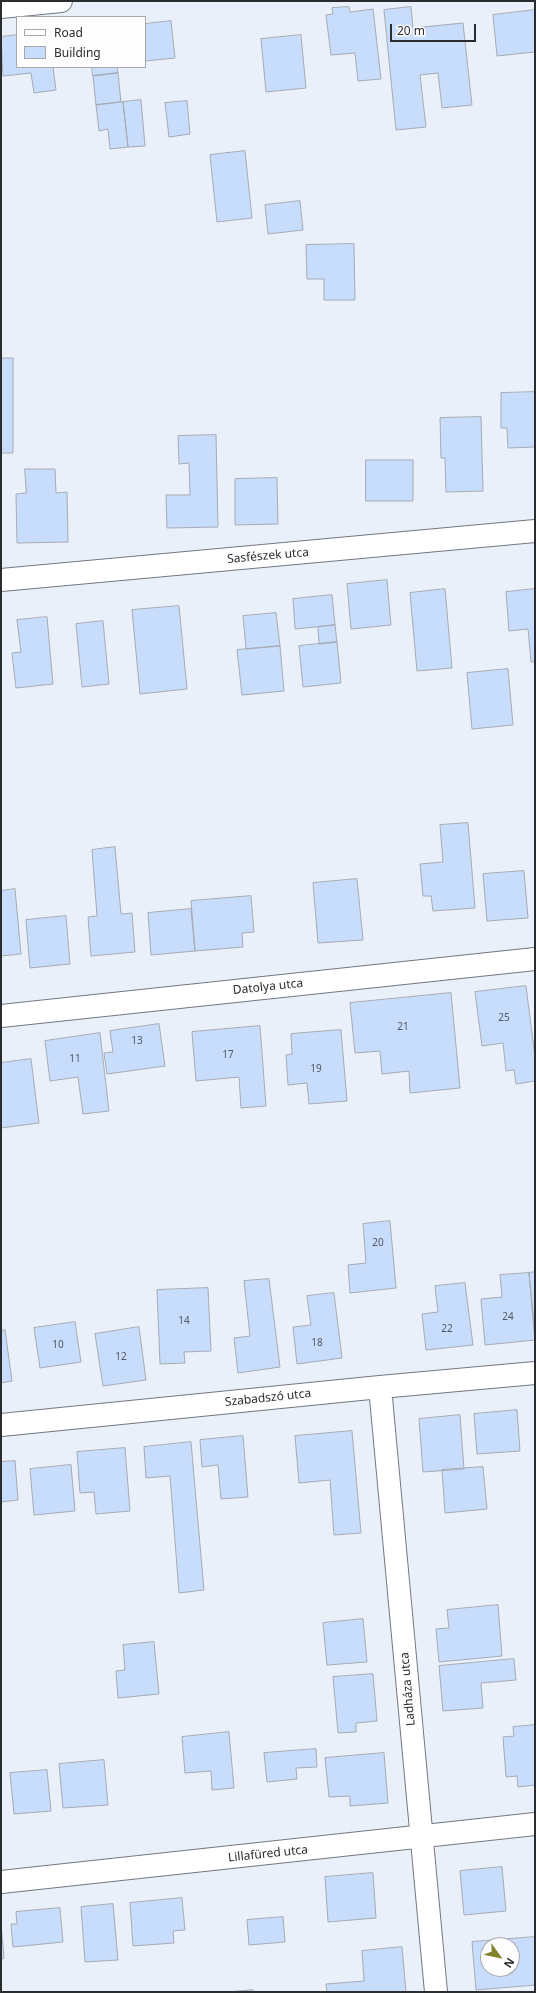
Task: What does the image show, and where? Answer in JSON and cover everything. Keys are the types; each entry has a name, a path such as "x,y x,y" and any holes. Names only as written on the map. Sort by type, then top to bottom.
{"street":[{"path":"1,7 61,1"},
{"name":"Sasfészek utca","path":"1,580 535,531"},
{"name":"Datolya utca","path":"1,1016 535,959"},
{"name":"Szabadszó utca","path":"1,1426 380,1387 535,1373"},
{"name":"Ladháza utca","path":"380,1387 436,1992"},
{"name":"Lillafüred utca","path":"1,1882 422,1838 535,1824"}],"building":[{"path":"349,7 350,12 373,9 381,79 358,81 355,53 331,55 326,15 333,14 332,8"},
{"path":"411,7 413,28 463,23 472,105 442,108 438,73 420,75 426,127 396,130 384,10"},
{"path":"535,10 535,52 497,56 493,15"},
{"path":"171,21 175,58 146,61 146,24"},
{"path":"16,35 16,68 53,68 56,90 34,93 31,73 3,76 1,37"},
{"path":"301,35 306,88 266,92 261,39"},
{"path":"92,68 117,68 118,73 93,76"},
{"path":"118,73 121,102 96,105 93,76"},
{"path":"141,100 145,146 128,147 123,102"},
{"path":"187,101 190,134 169,137 165,103"},
{"path":"123,102 128,147 110,149 108,129 99,131 96,105"},
{"path":"245,151 252,218 217,222 210,155"},
{"path":"300,201 303,230 268,234 265,205"},
{"path":"354,244 355,300 324,300 324,279 307,279 306,245"},
{"path":"1,358 13,358 13,453 1,453"},
{"path":"535,392 535,447 508,448 507,428 501,428 501,393"},
{"path":"481,417 483,491 446,492 445,458 441,458 440,418"},
{"path":"216,435 218,527 167,528 166,495 190,495 189,463 179,464 178,436"},
{"path":"366,460 413,460 413,501 366,501"},
{"path":"25,469 55,469 56,493 67,492 68,542 17,543 16,494 26,493"},
{"path":"277,478 278,524 235,525 235,479"},
{"path":"387,580 391,625 351,629 347,584"},
{"path":"445,589 452,668 417,671 410,593"},
{"path":"535,589 535,662 531,662 528,629 509,631 506,592"},
{"path":"332,595 335,625 295,629 293,599"},
{"path":"179,606 187,689 140,694 132,610"},
{"path":"276,613 280,646 246,649 243,616"},
{"path":"47,617 53,684 16,688 12,653 21,652 17,620"},
{"path":"103,621 109,684 82,687 76,624"},
{"path":"335,625 337,642 319,644 318,627"},
{"path":"337,642 341,683 303,687 299,646"},
{"path":"280,646 284,691 242,695 237,650"},
{"path":"508,669 513,725 472,729 467,673"},
{"path":"468,823 475,908 433,911 431,896 423,896 420,864 443,862 440,825"},
{"path":"115,847 121,914 132,913 135,952 91,956 88,917 97,916 92,850"},
{"path":"524,871 528,918 487,921 483,874"},
{"path":"357,879 363,940 318,943 313,883"},
{"path":"15,889 21,954 1,956 1,891"},
{"path":"251,896 254,932 242,933 243,947 195,951 191,901"},
{"path":"191,909 195,951 151,955 148,913"},
{"path":"66,916 70,964 30,968 26,920"},
{"path":"526,986 535,1057 535,1081 516,1084 514,1070 506,1071 503,1043 482,1046 475,992"},
{"path":"451,993 460,1088 410,1093 409,1071 382,1074 380,1051 355,1053 350,1003"},
{"path":"159,1024 165,1066 107,1074 104,1053 113,1052 110,1031"},
{"path":"260,1026 266,1106 241,1108 239,1077 196,1081 192,1032"},
{"path":"341,1030 347,1101 309,1104 307,1083 288,1085 286,1055 292,1054 291,1034"},
{"path":"100,1033 109,1111 83,1114 78,1077 50,1081 45,1041"},
{"path":"31,1059 39,1123 1,1128 1,1063"},
{"path":"390,1221 396,1288 350,1293 348,1265 366,1263 363,1224"},
{"path":"535,1272 535,1335 529,1273"},
{"path":"529,1273 535,1340 485,1345 481,1299 502,1297 500,1275"},
{"path":"269,1279 280,1367 238,1373 234,1338 250,1336 244,1281"},
{"path":"465,1283 473,1345 426,1350 422,1314 438,1312 435,1286"},
{"path":"208,1288 211,1351 184,1352 185,1363 160,1364 157,1290"},
{"path":"334,1293 342,1358 297,1364 293,1327 311,1325 307,1296"},
{"path":"75,1322 81,1362 40,1368 34,1328"},
{"path":"139,1327 146,1380 103,1386 95,1334"},
{"path":"5,1330 12,1381 1,1383 1,1331"},
{"path":"517,1410 520,1451 477,1454 474,1414"},
{"path":"460,1415 464,1469 423,1472 419,1419"},
{"path":"352,1431 361,1533 334,1535 330,1480 299,1483 295,1436"},
{"path":"243,1436 248,1497 221,1499 218,1465 202,1467 200,1440"},
{"path":"191,1442 204,1590 179,1593 170,1476 146,1478 144,1447"},
{"path":"125,1448 130,1511 96,1514 94,1492 80,1493 77,1452"},
{"path":"15,1461 18,1500 1,1502 1,1462"},
{"path":"71,1465 75,1511 34,1515 30,1469"},
{"path":"483,1467 487,1509 445,1513 442,1470"},
{"path":"498,1605 502,1656 439,1662 436,1629 449,1628 447,1610"},
{"path":"363,1619 367,1662 327,1665 323,1623"},
{"path":"154,1642 159,1694 118,1698 116,1671 125,1670 123,1645"},
{"path":"514,1659 516,1680 481,1683 483,1708 443,1711 439,1666"},
{"path":"373,1674 377,1721 356,1723 356,1732 338,1733 333,1677"},
{"path":"535,1725 535,1785 518,1787 517,1776 506,1777 503,1737 514,1736 513,1727"},
{"path":"229,1732 234,1788 212,1790 211,1771 185,1773 182,1737"},
{"path":"316,1749 317,1767 296,1768 297,1779 267,1782 264,1753"},
{"path":"384,1753 388,1803 350,1806 350,1796 329,1797 325,1758"},
{"path":"104,1760 108,1805 63,1808 59,1764"},
{"path":"47,1770 51,1811 14,1814 10,1773"},
{"path":"502,1867 506,1911 464,1915 460,1871"},
{"path":"373,1873 376,1918 328,1922 325,1877"},
{"path":"182,1898 185,1930 173,1931 174,1943 133,1946 130,1903"},
{"path":"113,1904 118,1960 85,1962 81,1907"},
{"path":"60,1908 63,1942 13,1947 11,1924 17,1924 16,1912"},
{"path":"283,1917 285,1942 249,1945 247,1920"},
{"path":"1,1924 4,1958 1,1959"},
{"path":"535,1937 535,1985 476,1990 472,1942 480,1941 480,1977 520,1977 520,1938"},
{"path":"402,1947 406,1992 327,1992 326,1984 364,1981 362,1951"},
{"path":"253,1990 254,1992 228,1992"}]}
